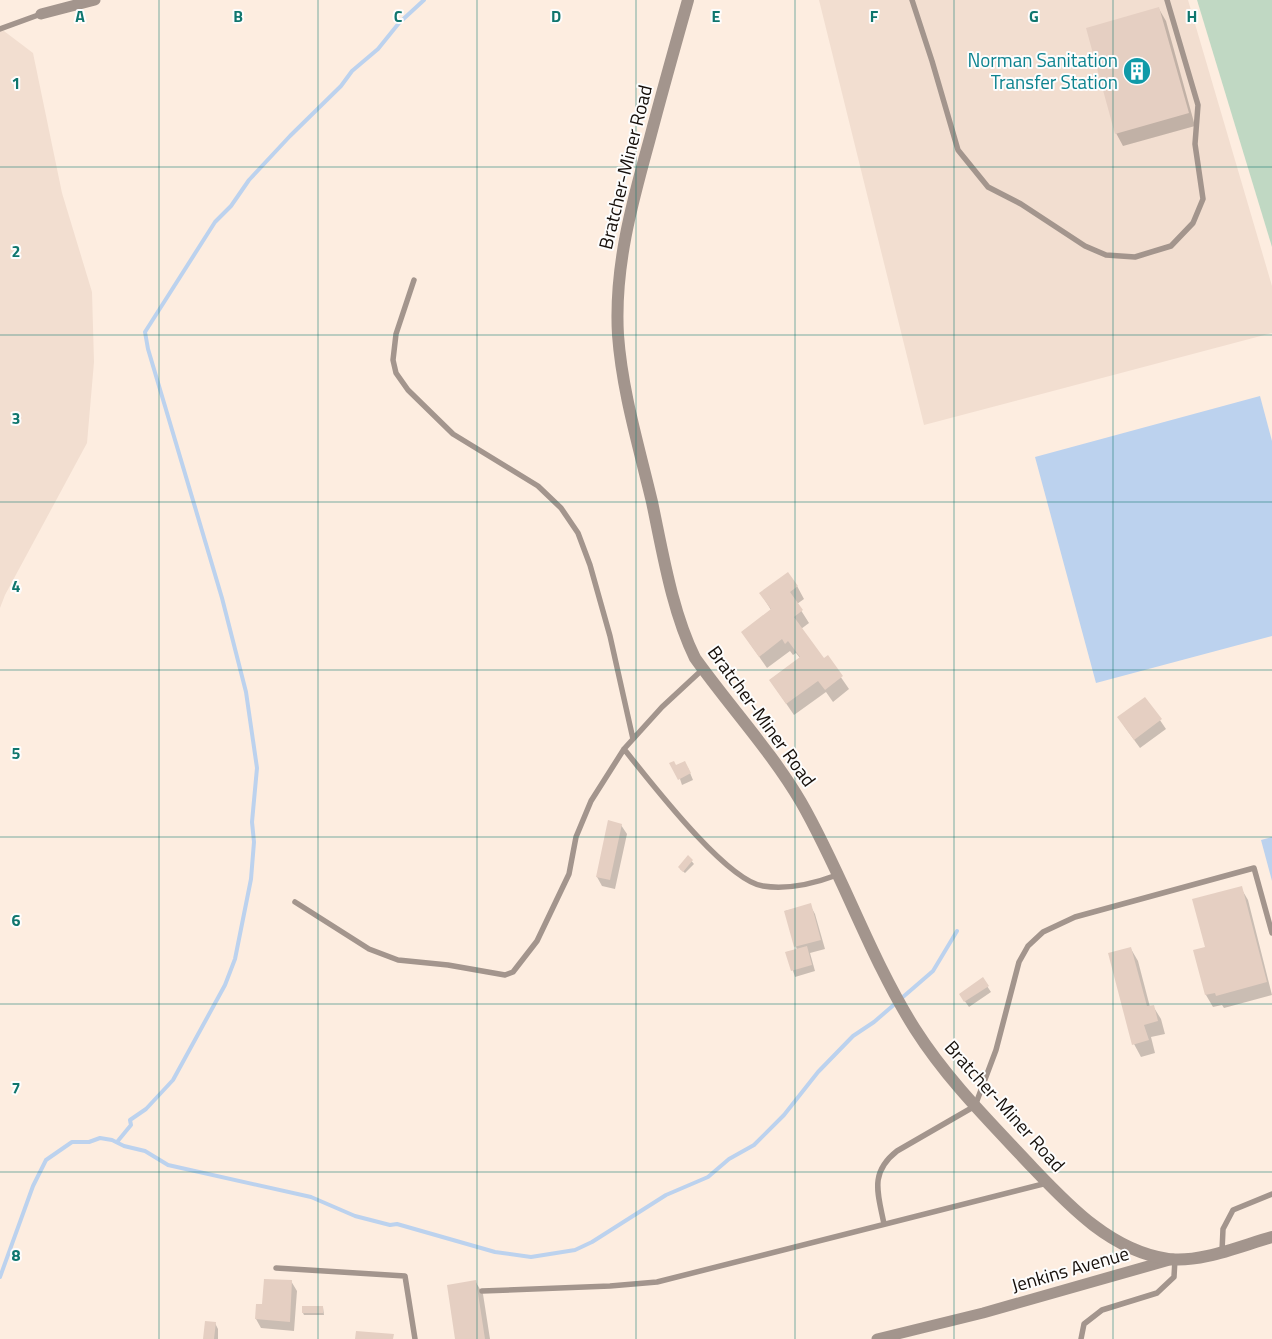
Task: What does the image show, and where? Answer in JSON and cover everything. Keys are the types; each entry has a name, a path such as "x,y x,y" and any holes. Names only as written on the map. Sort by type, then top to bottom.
{"street":[{"path":"41,14 94,0"},
{"name":"Bratcher-Miner Road","path":"688,0 627,225 619,276 618,318 626,384 665,560 689,645 703,669 758,739 790,784 810,819 893,989 931,1053 975,1106 1048,1183 1088,1221 1138,1251 1174,1259"},
{"name":"Jenkins Avenue","path":"877,1339 984,1313 1174,1259 1185,1259 1222,1251 1272,1237"}],"lane":[{"path":"912,0 958,150 988,187 1021,204 1084,246 1106,255 1135,257 1171,246 1193,223 1203,199 1195,144 1198,105 1167,0"},
{"path":"0,29 41,14"},
{"path":"414,280 396,334 393,360 396,373 408,390 453,434 538,486 561,508 578,533 590,565 607,627 633,739"},
{"path":"295,902 369,948 398,960 448,965 505,975 514,972 537,941 569,874 576,837 591,801 624,749 662,707 703,669"},
{"path":"624,749 667,803 743,879 762,886 795,887 837,875"},
{"path":"884,1224 877,1183 878,1173 886,1160 896,1151 975,1106 996,1050 1019,962 1028,946 1043,932 1075,917 1254,868 1272,933"},
{"path":"482,1291 610,1286 656,1282 1048,1183"},
{"path":"1222,1251 1223,1229 1233,1210 1272,1194"},
{"path":"1081,1339 1084,1324 1102,1310 1157,1294 1174,1277 1174,1259"},
{"path":"276,1268 405,1276 415,1339"}],"shaded area":[{"path":"819,0 1188,0 1272,286 1272,333 924,425"},
{"path":"0,28 33,53 62,193 92,292 94,362 87,443 5,595 0,608"}],"green space":[{"path":"1197,0 1272,0 1272,247"}],"water":[{"path":"1260,396 1272,441 1272,636 1096,683 1035,457"},
{"path":"1272,837 1272,881 1261,840"}],"building":[{"name":"Norman Sanitation Transfer Station","path":"1159,7 1189,113 1115,134 1086,28"},
{"path":"788,572 798,586 790,592 803,610 794,617 824,658 828,655 843,676 825,690 818,681 786,704 769,680 800,657 788,641 785,644 782,639 759,657 741,632 771,609 759,593"},
{"path":"1145,697 1162,719 1134,740 1117,717"},
{"path":"674,761 676,765 685,761 691,773 678,780 669,763"},
{"path":"608,820 622,824 610,880 596,877"},
{"path":"688,855 693,860 683,872 678,867"},
{"path":"1242,886 1267,982 1216,996 1215,993 1205,995 1193,950 1205,947 1192,899"},
{"path":"811,903 821,940 794,947 784,911"},
{"path":"807,946 812,965 791,971 785,952"},
{"path":"1131,947 1147,1006 1154,1005 1158,1021 1144,1025 1149,1040 1132,1045 1108,953"},
{"path":"983,977 989,986 964,1002 959,994"},
{"path":"264,1279 292,1280 290,1322 255,1319 256,1304 262,1304"},
{"path":"476,1280 485,1339 455,1339 447,1285"},
{"path":"302,1306 323,1306 323,1313 302,1313"},
{"path":"205,1321 216,1322 214,1339 203,1339"},
{"path":"356,1331 394,1334 393,1339 355,1339"}],"waterway":[{"path":"117,1142 131,1125 130,1120 146,1109 173,1080 225,985 235,959 251,879 254,842 252,822 257,768 246,692 222,598 148,349 145,332 215,222 231,206 249,180 341,86 352,71 378,49 399,23 424,0"},
{"path":"0,1277 33,1186 46,1160 72,1142 89,1142 100,1138 145,1151 168,1165 311,1197 355,1216 390,1225 397,1224 495,1252 531,1257 575,1250 592,1242 666,1195 708,1177 729,1159 754,1145 784,1115 818,1072 853,1036 874,1022 933,971 957,931"}],"place":[{"name":"Norman Sanitation Transfer Station","path":"1137,71"}]}
